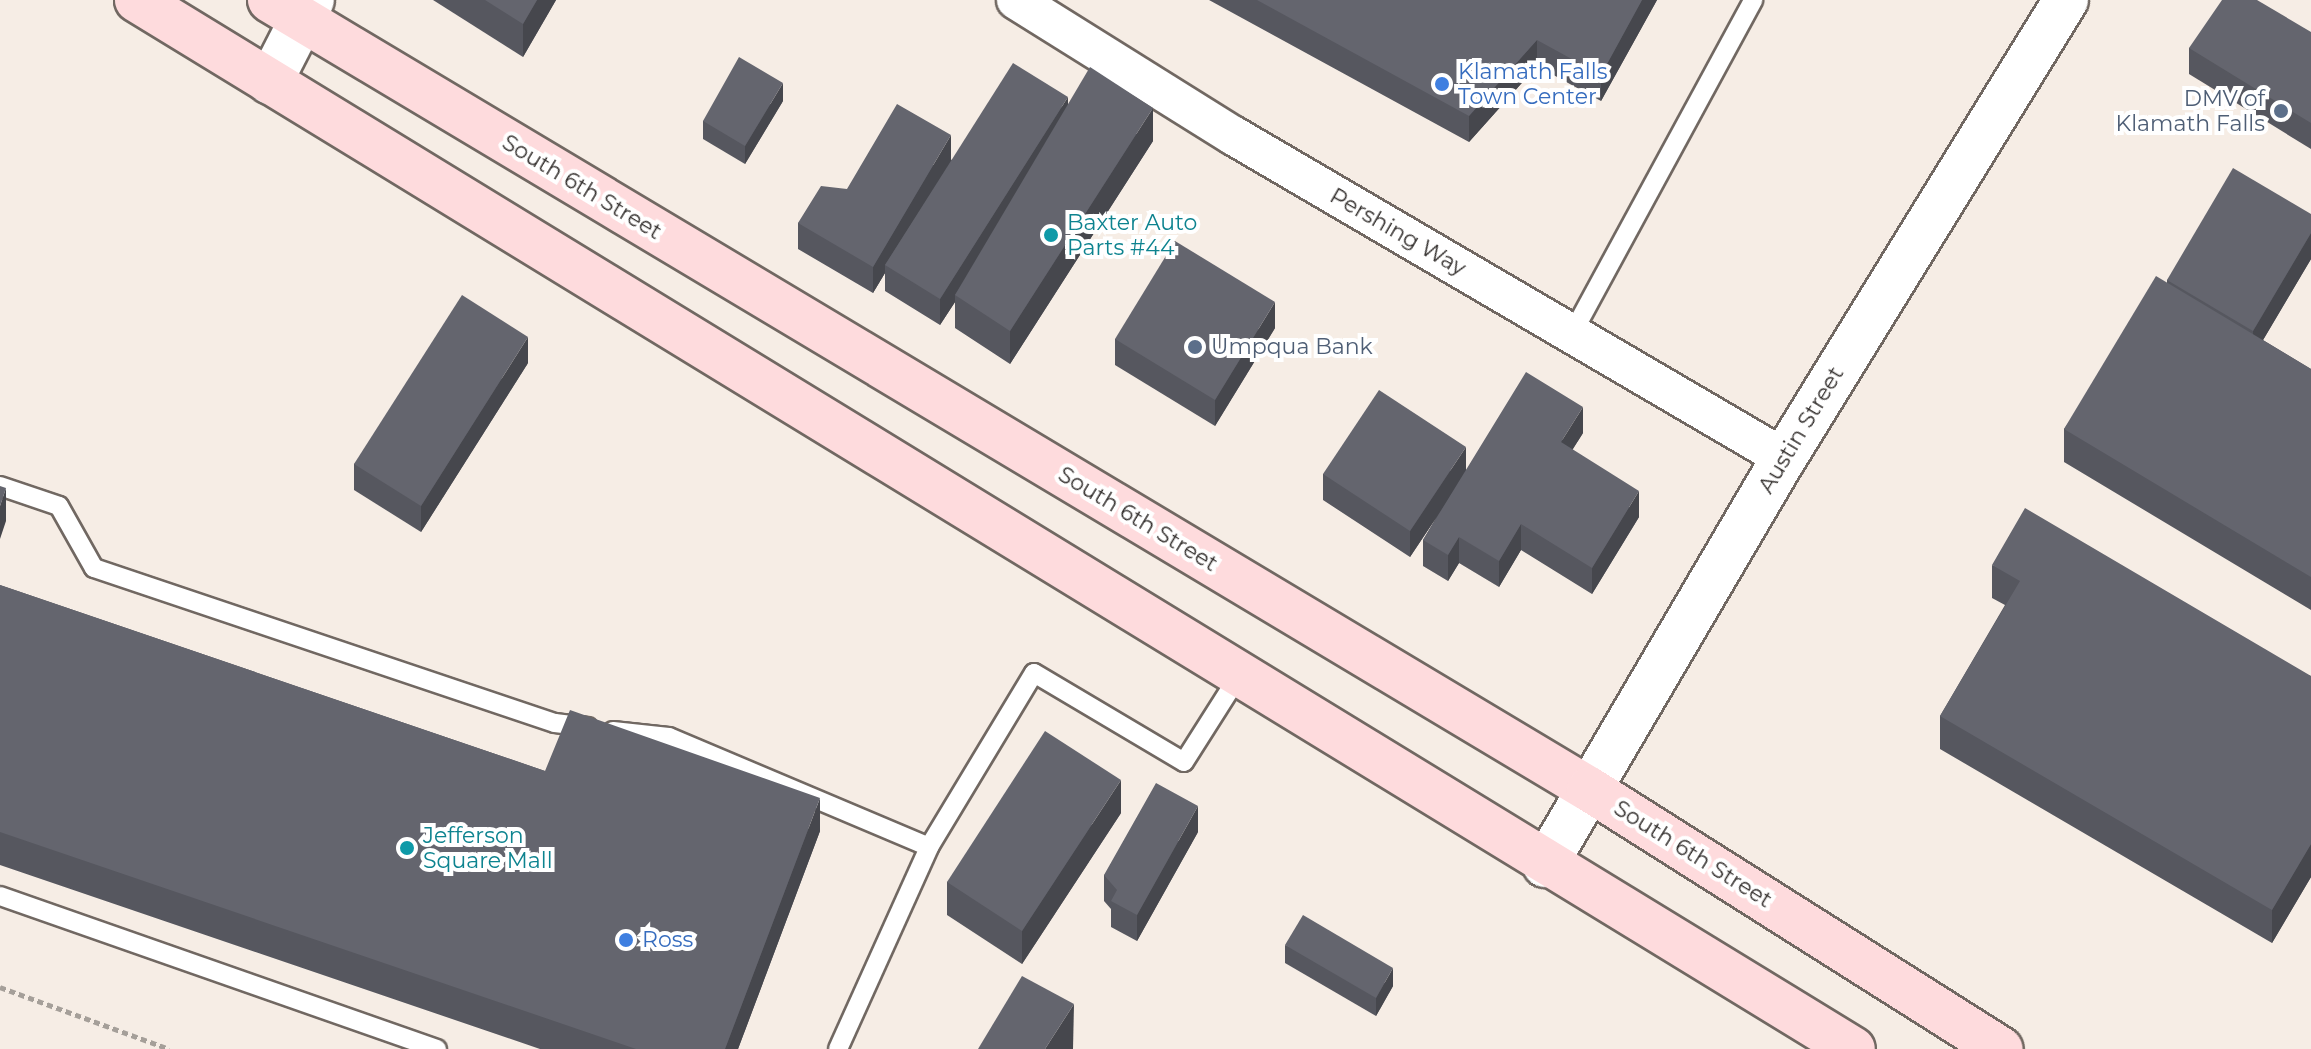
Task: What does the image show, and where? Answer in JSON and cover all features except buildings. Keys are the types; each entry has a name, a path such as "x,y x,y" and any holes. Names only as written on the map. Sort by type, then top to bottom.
{"main road":[{"path":"137,0 1545,865 1853,1049"},
{"name":"South 6th Street","path":"295,6 1589,789 2001,1049"}],"street":[{"name":"Pershing Way","path":"1016,0 1234,136 1784,458"},
{"name":"Austin Street","path":"1545,865 1784,458 2066,0"},
{"path":"270,82 295,6"}],"lane":[{"path":"1572,334 1753,0"},
{"path":"0,486 59,506 94,568 555,723 669,737 929,847"},
{"path":"838,1049 929,847 1034,673 1184,762 1238,677"},
{"path":"0,896 437,1049"}],"path":[{"path":"0,987 169,1049"}],"place":[{"name":"Klamath Falls Town Center","path":"1442,84"},
{"name":"DMV of Klamath Falls","path":"2281,111"},
{"name":"Baxter Auto Parts #44","path":"1051,235"},
{"name":"Umpqua Bank","path":"1195,347"},
{"name":"Jefferson Square Mall","path":"407,848"},
{"name":"Ross","path":"626,940"}]}
